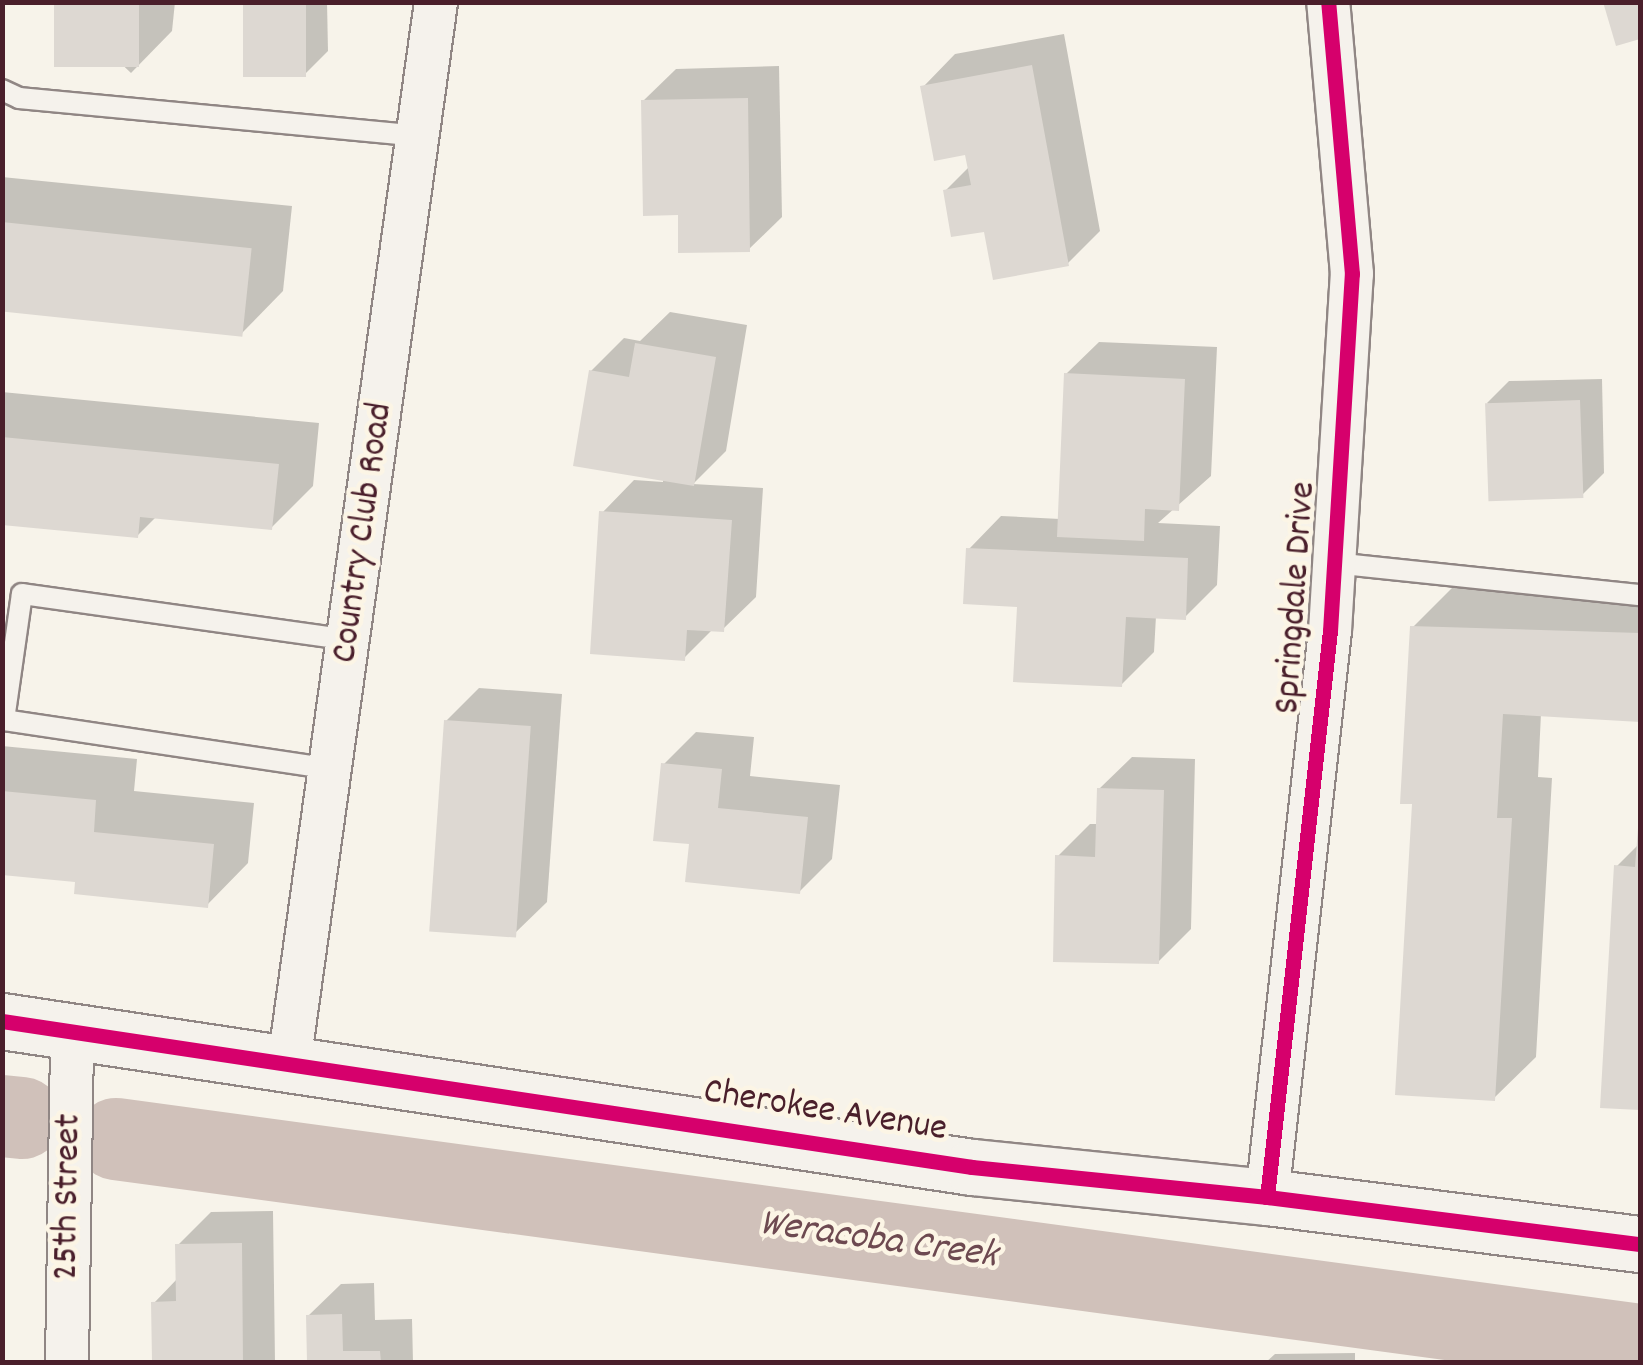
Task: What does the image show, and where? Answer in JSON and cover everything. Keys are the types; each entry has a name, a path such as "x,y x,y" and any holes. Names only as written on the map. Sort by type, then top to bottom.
{"street":[{"name":"Country Club Road","path":"288,1063 436,2"},
{"name":"Springdale Drive","path":"1266,1197 1294,977 1334,563 1352,274 1328,2"},
{"name":"Cherokee Avenue","path":"2,1021 972,1168 1266,1197 1640,1244"},
{"name":"25th Street","path":"67,1362 72,1031"}],"lane":[{"path":"2,90 19,98 420,136"},
{"path":"1334,563 1640,595"},
{"path":"330,769 4,720 22,594 350,640"}],"building":[{"path":"54,2 139,2 139,67 54,67"},
{"path":"243,2 306,2 306,77 243,77"},
{"path":"1603,2 1640,2 1640,39 1616,46"},
{"path":"1032,65 1069,266 993,280 984,232 951,237 943,190 971,185 965,155 934,161 920,86"},
{"path":"748,98 750,252 678,253 678,215 643,216 641,100"},
{"path":"2,222 252,248 242,337 2,311"},
{"path":"635,343 716,357 694,486 573,466 589,370 629,377"},
{"path":"1064,373 1185,379 1179,511 1145,509 1144,541 1057,537"},
{"path":"1580,400 1583,498 1488,501 1485,403"},
{"path":"2,437 279,464 272,530 140,517 138,538 2,525"},
{"path":"599,511 732,520 724,632 687,630 685,661 590,654"},
{"path":"966,548 1188,558 1186,620 1126,617 1122,687 1013,682 1017,607 963,604"},
{"path":"1410,626 1640,633 1640,722 1503,714 1497,818 1512,818 1495,1101 1395,1095 1412,804 1400,804"},
{"path":"444,720 531,726 516,938 429,931"},
{"path":"661,763 722,769 718,808 808,817 800,894 685,882 689,844 653,841"},
{"path":"1097,788 1164,790 1159,964 1053,962 1055,855 1095,857"},
{"path":"2,791 96,800 94,832 214,844 208,908 74,894 75,882 2,875"},
{"path":"1638,828 1640,1110 1600,1108 1614,865 1635,867"},
{"path":"242,1243 243,1362 152,1361 151,1302 176,1301 175,1244"},
{"path":"342,1314 343,1351 380,1351 381,1362 307,1362 306,1315"}],"waterway":[{"name":"Weracoba Creek","path":"2,1116 22,1118"},
{"name":"Weracoba Creek","path":"116,1139 1640,1345"}],"cycle path":[{"path":"1267,1197 1330,631 1352,274 1328,2"},
{"path":"2,1021 972,1167 1267,1197 1640,1244"}]}
